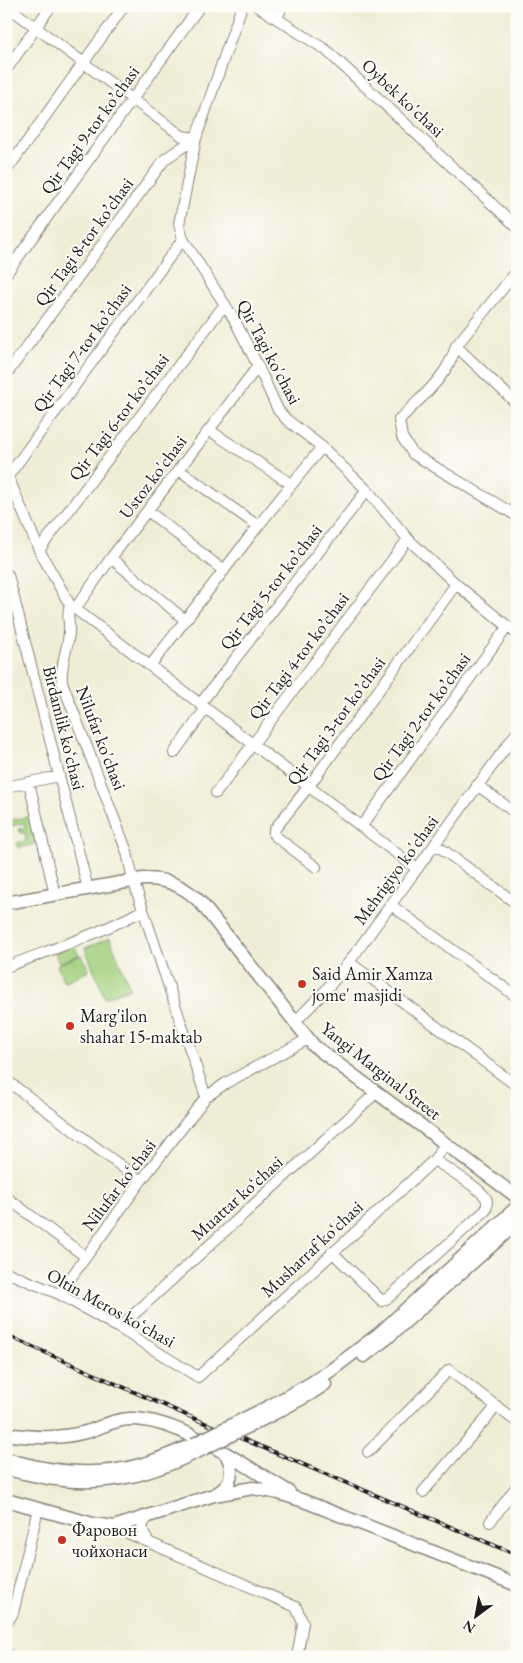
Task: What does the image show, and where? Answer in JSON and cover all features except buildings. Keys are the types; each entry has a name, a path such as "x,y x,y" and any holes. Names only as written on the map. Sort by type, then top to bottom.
{"main road":[{"name":"Yangi Marginal Street","path":"6,903 133,880 152,879 172,882 195,897 314,1046 517,1197"},
{"path":"270,1410 330,1371 380,1333 517,1207"},
{"path":"6,1469 55,1479 104,1480 129,1478 154,1471 270,1410 310,1394 349,1368 387,1338 517,1223"},
{"path":"6,1434 40,1438 58,1437 80,1433 119,1420 131,1419 155,1422 188,1435 226,1454 304,1501"},
{"path":"6,1460 61,1472 114,1471 140,1466 198,1447"},
{"path":"214,1495 225,1489 231,1478 226,1454"},
{"path":"6,1500 93,1524 114,1527 214,1495 253,1488 279,1493 304,1501 517,1586"}],"street":[{"path":"7,6 182,136 196,138"},
{"path":"6,70 51,6"},
{"path":"6,171 124,6"},
{"name":"Qir Tagi 9-tor koʼchasi","path":"6,274 200,6"},
{"name":"Qir Tagi ko'chasi","path":"242,6 196,138 179,224 183,239 225,304 258,366 278,410 287,420 322,446 367,490 408,539 456,584 517,634"},
{"name":"Oybek ko'chasi","path":"257,6 326,50 517,227"},
{"path":"277,18 282,6"},
{"name":"Qir Tagi 8-tor koʼchasi","path":"6,375 165,159 196,138"},
{"name":"Qir Tagi 7-tor koʼchasi","path":"7,474 183,239"},
{"path":"517,270 456,346 453,359 439,380 399,420 402,437 412,454 517,516"},
{"name":"Qir Tagi 6-tor koʼchasi","path":"39,550 225,304"},
{"path":"456,346 517,404"},
{"name":"Ustoz ko'chasi","path":"73,607 258,366"},
{"path":"209,430 291,484"},
{"path":"150,666 322,446"},
{"path":"179,470 258,526"},
{"path":"7,474 39,550 73,607 417,869"},
{"name":"Qir Tagi 5-tor koʼchasi","path":"174,753 203,706 367,490"},
{"path":"148,511 224,571"},
{"name":"Qir Tagi 4-tor koʼchasi","path":"216,793 408,539"},
{"path":"111,558 186,620"},
{"name":"Birdamlik koʻchasi","path":"8,576 88,889"},
{"name":"Qir Tagi 3-tor koʼchasi","path":"316,867 274,835 274,830 456,584"},
{"name":"Nilufar ko'chasi","path":"73,607 67,617 69,630 61,669 62,682 127,852 133,880"},
{"name":"Qir Tagi 2-tor koʼchasi","path":"361,827 508,626"},
{"name":"Mehrigiyo ko'chasi","path":"295,1022 349,962 517,732"},
{"path":"6,787 59,776"},
{"path":"29,782 55,894"},
{"path":"477,785 517,814"},
{"path":"435,844 517,904"},
{"path":"133,880 206,1096"},
{"path":"391,905 517,997"},
{"path":"6,966 90,935 143,910"},
{"path":"349,962 517,1086"},
{"name":"Nilufar koʻchasi","path":"59,1294 141,1181 206,1096 226,1083 308,1039"},
{"path":"6,1080 141,1181"},
{"name":"Muattar koʻchasi","path":"119,1328 377,1092"},
{"name":"Musharraf koʻchasi","path":"198,1377 434,1160 446,1143"},
{"path":"332,1252 382,1301 388,1298 486,1210 488,1205 486,1198 478,1190 434,1160"},
{"path":"6,1197 86,1257"},
{"name":"Oltin Meros koʻchasi","path":"6,1272 59,1294 119,1328 198,1377"},
{"path":"368,1452 449,1370 517,1422"},
{"path":"423,1492 497,1406"},
{"path":"490,1522 517,1486"},
{"path":"6,1624 13,1613 38,1509"},
{"path":"147,1540 142,1528 150,1515"},
{"path":"114,1527 296,1607 303,1623 297,1657"}],"green space":[{"path":"32,816 36,844 18,848 17,843 26,841 25,833 20,833 19,829 25,827 24,823 6,827 6,821"},
{"path":"110,938 130,988 105,998 85,948"},
{"path":"74,945 79,955 59,963 55,953"},
{"path":"82,955 89,971 64,982 57,965"}],"waterway":[{"path":"6,1650 15,1657"}],"railway":[{"path":"6,1335 186,1415 517,1555"}],"place":[{"name":"Said Amir Xamza jome' masjidi","path":"302,984"},
{"name":"Marg'ilon shahar 15-maktab","path":"70,1026"},
{"name":"Фаровон чойхонаси","path":"62,1540"}]}
